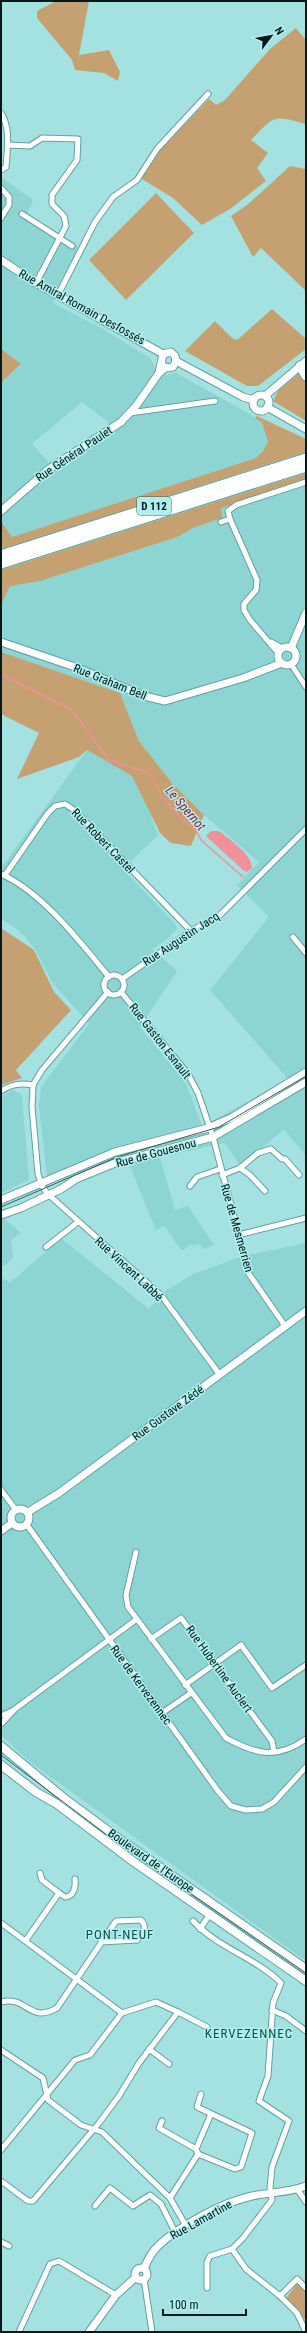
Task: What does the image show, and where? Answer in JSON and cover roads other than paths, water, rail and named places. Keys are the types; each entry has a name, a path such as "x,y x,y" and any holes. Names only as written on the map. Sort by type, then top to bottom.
{"highway":[{"path":"303,363 306,376"},
{"name":"D 112","path":"1,555 306,458"},
{"name":"D 112","path":"1,564 306,467"}],"main road":[{"name":"Boulevard de l'Europe","path":"1,1746 65,1799 115,1836 306,1969"},
{"name":"Boulevard de l'Europe","path":"1,1765 36,1792 57,1804 134,1862 306,1981"}],"street":[{"path":"58,295 95,222 113,197 137,180 157,149 208,94"},
{"path":"1,113 5,119 8,145 6,167 1,170"},
{"path":"8,145 30,146 42,138 78,139 77,160 52,195 52,204 66,220 66,226 36,282"},
{"path":"1,188 9,197 9,205 1,218"},
{"path":"22,214 72,246"},
{"name":"Rue Amiral Romain Desfossés","path":"1,260 58,295 163,354"},
{"path":"176,361 173,366 163,365 163,354 168,352 173,353 176,361 243,397 254,400"},
{"path":"268,407 263,410 257,410 253,405 254,400 260,395 265,396 303,363"},
{"name":"Rue Général Paulet","path":"1,511 41,475 112,428 130,413 159,373 163,365"},
{"path":"265,396 269,403 268,407"},
{"path":"130,413 215,401"},
{"path":"268,407 306,429"},
{"path":"291,664 282,663 279,652 252,623 244,610 245,602 254,592 258,584 228,511 236,505 306,482"},
{"path":"221,522 230,519"},
{"path":"279,652 291,648 306,613"},
{"name":"Rue Graham Bell","path":"1,642 75,667 144,696 165,701 265,670 282,663"},
{"path":"291,648 295,652 296,657 291,664"},
{"name":"Rue Graham Bell","path":"265,670 279,652"},
{"path":"291,664 306,687"},
{"name":"Rue Robert Castel","path":"3,874 48,813 55,806 66,804 74,810 191,931"},
{"name":"Rue Augustin Jacq","path":"122,979 191,931 220,915 306,829"},
{"path":"3,874 54,913 109,977"},
{"path":"293,937 306,953"},
{"path":"116,975 122,979 124,985 121,992 115,995 108,992 104,984 109,977 116,975"},
{"path":"46,1192 41,1182 32,1107 33,1085 42,1070 108,992"},
{"name":"Rue Gaston Esnault","path":"121,992 188,1074 198,1093 208,1128 213,1137"},
{"name":"Rue de Gouesnou","path":"1,1200 115,1152 208,1128 231,1118 306,1072"},
{"name":"Rue de Gouesnou","path":"1,1215 46,1192 115,1163 213,1137 306,1082"},
{"path":"1,1091 10,1085 19,1083 33,1085"},
{"name":"Rue de Mesmerrien","path":"213,1137 238,1236 250,1274 285,1326"},
{"path":"222,1175 240,1168 258,1153 271,1149 282,1159 285,1159 299,1175"},
{"path":"240,1168 250,1175 265,1191"},
{"name":"Rue de Mesmerrien","path":"190,1186 197,1177 220,1169"},
{"name":"Rue Vincent Labbé","path":"46,1192 161,1295 220,1375"},
{"path":"238,1236 306,1218"},
{"path":"46,1247 78,1222"},
{"name":"Rue Gustave Zédé","path":"28,1512 59,1492 285,1326 305,1313"},
{"path":"1,1490 16,1510"},
{"path":"21,1508 28,1512 30,1520 27,1525 19,1528 12,1523 11,1517 16,1510 21,1508"},
{"path":"1,1531 12,1523"},
{"name":"Rue de Kervezennec","path":"27,1525 109,1640 231,1806 256,1810 270,1807 306,1767"},
{"path":"136,1552 125,1601 151,1639 226,1738 241,1746 261,1753 274,1752 296,1746 306,1739"},
{"name":"Rue Hubertine Auclert","path":"151,1639 181,1618 272,1742 274,1752"},
{"path":"1,1716 15,1709 137,1620"},
{"path":"185,1685 240,1645 272,1688 306,1665"},
{"path":"162,1713 191,1693"},
{"path":"1,1724 15,1709"},
{"path":"40,1873 42,1880 59,1893 69,1897 76,1887 75,1879"},
{"path":"26,1940 59,1893"},
{"path":"200,1929 210,1914"},
{"path":"1,2002 8,2000 18,2002 36,2013 46,2014 57,2008 76,1978 101,1942 116,1921 141,1920 145,1925 145,1930 137,1940 101,1942"},
{"path":"193,1921 200,1929 272,1974 281,1983 272,2010 268,2076 259,2101 289,2121 272,2167 270,2188 272,2193 270,2204 244,2238 232,2249 210,2256 207,2262 207,2288"},
{"path":"1,1923 26,1940 122,2013"},
{"path":"1,2150 47,2091 75,2060 90,2055 122,2013 156,2002 207,2027"},
{"path":"272,2010 286,2016 306,2031"},
{"path":"1,2181 28,2201 33,2201 119,2096 149,2049 178,2012"},
{"path":"149,2049 169,2064"},
{"path":"1,2050 43,2078 48,2100 52,2104 81,2125 102,2132 170,2198 186,2226"},
{"path":"162,2121 159,2128 197,2151 235,2169 241,2167 252,2134 197,2107 201,2094"},
{"path":"170,2198 197,2151 211,2114"},
{"name":"Rue Lamartine","path":"144,2269 157,2247 175,2232 231,2202 306,2186"},
{"path":"95,2206 110,2188 133,2206 150,2195 160,2204 175,2232"},
{"path":"297,2189 306,2202"},
{"path":"1,2242 9,2246"},
{"path":"232,2249 246,2268 280,2296 297,2313 305,2329"},
{"path":"19,2332 50,2264 54,2262 59,2261 116,2295"},
{"path":"89,2332 116,2295 136,2277 137,2270 144,2269 147,2274 144,2279 152,2332"},
{"path":"136,2277 138,2280 144,2279"},
{"path":"280,2296 297,2279 306,2288"}],"waterway":[{"name":"Le Spernot","path":"1,674 72,710 109,760 149,773 161,795 178,815 195,830 202,841 243,877"}],"tram line":[{"path":"1,1207 117,1157 219,1127 306,1076"},
{"path":"1,1755 119,1844 306,1973"}],"district":[{"name":"PONT-NEUF","path":"120,1934"},
{"name":"KERVEZENNEC","path":"249,2033"}]}
